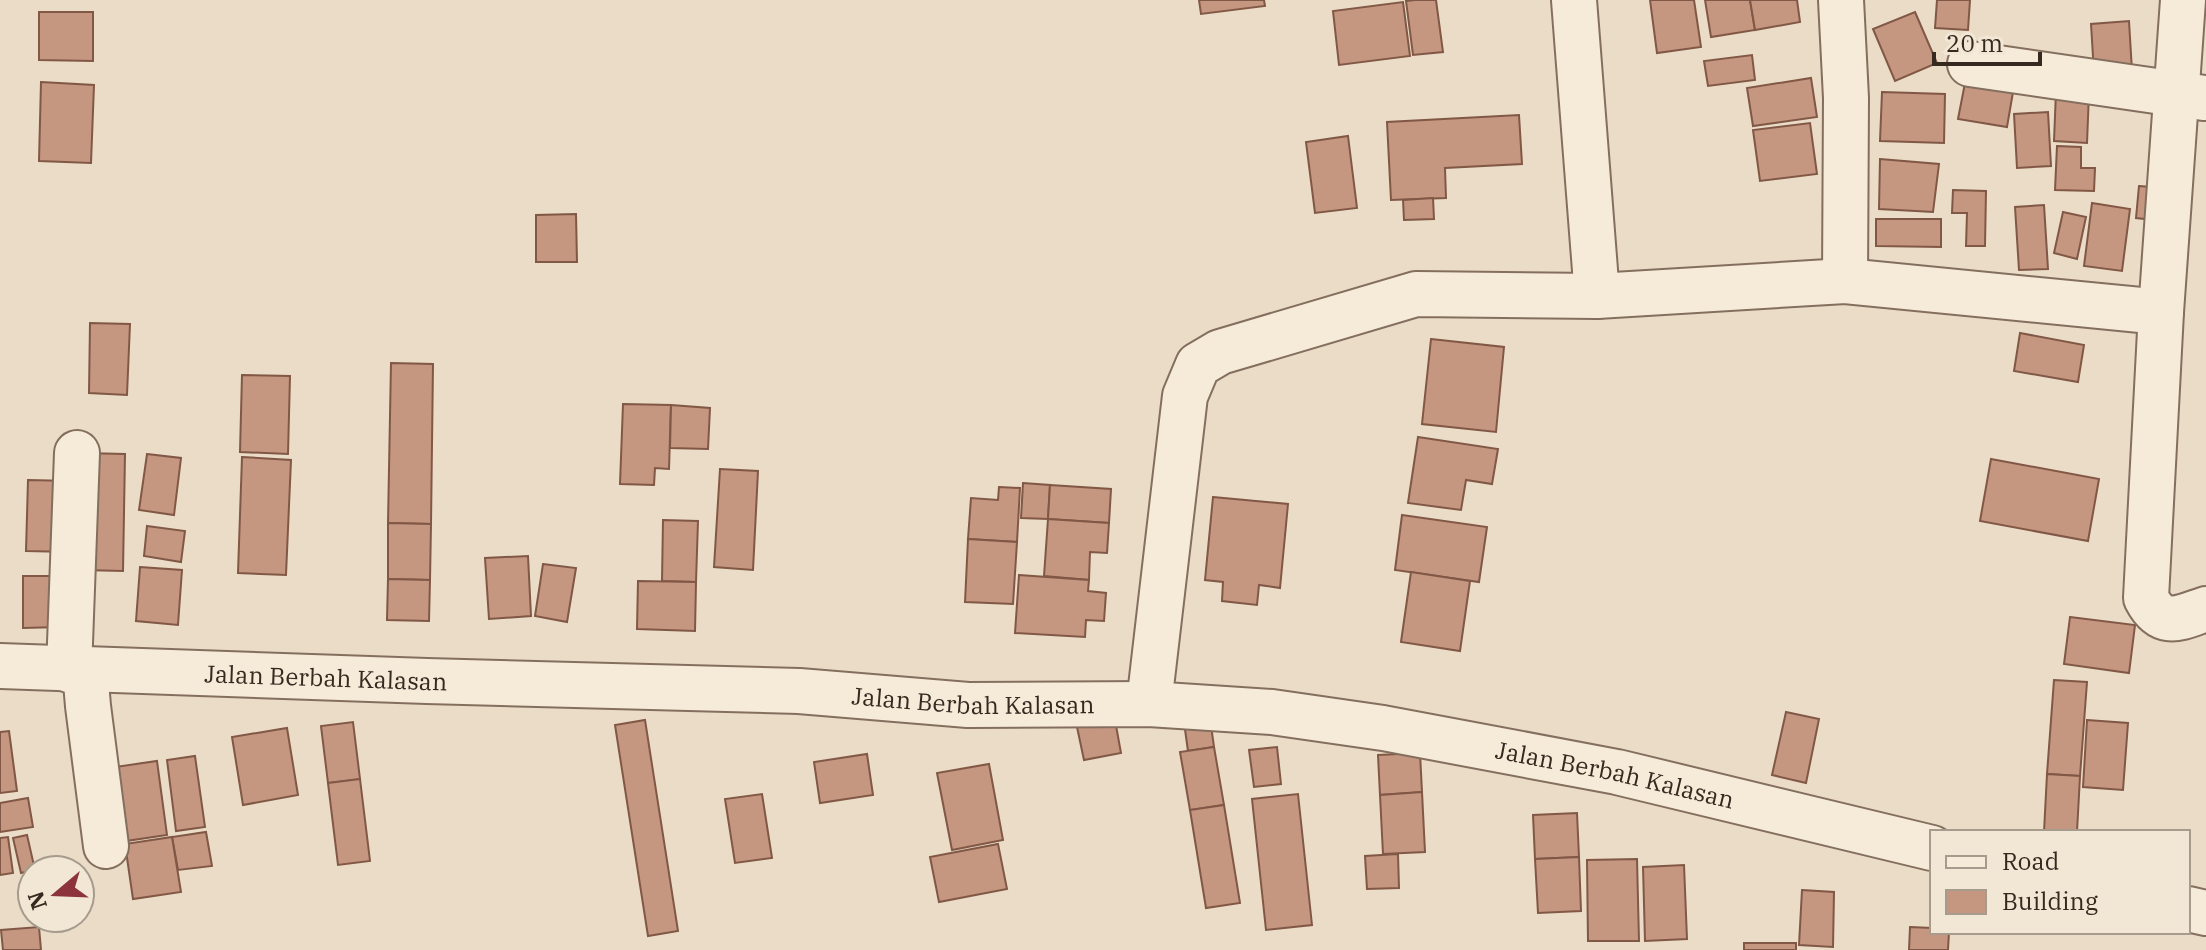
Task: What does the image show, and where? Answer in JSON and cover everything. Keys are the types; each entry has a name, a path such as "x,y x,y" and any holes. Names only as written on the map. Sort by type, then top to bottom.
{"street":[{"path":"1574,0 1597,296"},
{"path":"1841,0 1846,98 1845,281"},
{"path":"2183,0 2191,96 2161,312 2146,598 2162,618 2176,619 2206,609"},
{"path":"1970,64 2191,96"},
{"path":"1149,704 1185,396 1198,365 1220,352 1416,294 1597,296 1845,281 2161,312"},
{"path":"77,453 77,670 88,706 106,846"},
{"name":"Jalan Berbah Kalasan","path":"0,666 799,691 968,705 1149,704 1272,712 1383,728 1617,772 1930,848"}],"building":[{"path":"1199,0 1264,0 1265,6 1201,14"},
{"path":"1436,0 1443,52 1413,55 1406,1"},
{"path":"1650,0 1694,0 1701,47 1657,53"},
{"path":"1705,0 1750,0 1755,30 1711,37"},
{"path":"1750,0 1797,0 1800,22 1755,30"},
{"path":"1937,0 1970,0 1968,30 1935,28"},
{"path":"1403,2 1410,56 1339,65 1333,11"},
{"path":"39,12 93,12 93,61 39,60"},
{"path":"1915,12 1937,63 1895,81 1873,29"},
{"path":"2129,21 2132,71 2094,73 2091,24"},
{"path":"1752,55 1755,80 1708,86 1704,61"},
{"path":"1811,78 1817,117 1753,126 1747,88"},
{"path":"41,82 94,85 91,163 39,161"},
{"path":"1965,83 2013,92 2007,127 1958,119"},
{"path":"2056,91 2089,93 2087,143 2054,141"},
{"path":"1882,92 1945,94 1944,143 1880,141"},
{"path":"2048,112 2051,166 2017,168 2014,114"},
{"path":"1519,115 1522,164 1445,168 1446,198 1391,200 1387,122"},
{"path":"1810,123 1817,174 1760,181 1753,130"},
{"path":"1348,136 1357,208 1315,213 1306,142"},
{"path":"2057,146 2081,147 2081,168 2095,168 2094,191 2055,190"},
{"path":"1880,159 1939,164 1933,212 1879,209"},
{"path":"2139,186 2164,188 2162,221 2136,218"},
{"path":"1953,190 1986,191 1985,246 1966,246 1967,213 1952,213"},
{"path":"1433,198 1434,219 1404,220 1403,200"},
{"path":"2092,203 2130,209 2122,271 2084,266"},
{"path":"2044,205 2048,269 2019,270 2015,207"},
{"path":"2063,212 2086,217 2077,259 2054,253"},
{"path":"576,214 577,262 536,262 536,215"},
{"path":"1876,219 1941,219 1941,247 1876,246"},
{"path":"90,323 130,324 127,395 89,393"},
{"path":"2020,333 2084,345 2078,382 2014,371"},
{"path":"1431,339 1504,347 1496,432 1422,424"},
{"path":"391,363 433,364 431,524 388,523"},
{"path":"242,375 290,376 288,454 240,452"},
{"path":"623,404 671,405 669,469 655,468 654,485 620,484"},
{"path":"671,405 710,408 708,449 670,448"},
{"path":"1418,437 1498,449 1492,484 1466,480 1461,510 1408,503"},
{"path":"83,453 125,454 123,571 82,570"},
{"path":"147,454 181,458 174,515 139,510"},
{"path":"242,457 291,460 286,575 238,573"},
{"path":"1991,459 2099,479 2088,541 1980,521"},
{"path":"720,469 758,471 753,570 714,567"},
{"path":"28,480 71,481 70,552 26,551"},
{"path":"1023,483 1050,485 1048,519 1021,518"},
{"path":"1050,485 1111,489 1109,523 1048,519"},
{"path":"999,487 1020,488 1017,542 968,539 971,498 998,500"},
{"path":"1213,497 1288,504 1280,588 1259,585 1257,605 1222,601 1223,582 1205,580"},
{"path":"1402,515 1487,527 1479,582 1395,570"},
{"path":"1048,519 1109,523 1107,553 1090,552 1089,580 1044,576"},
{"path":"663,520 698,521 696,582 662,581"},
{"path":"388,523 431,524 430,580 388,579"},
{"path":"147,526 185,531 181,562 144,556"},
{"path":"968,539 1017,542 1013,604 965,602"},
{"path":"528,556 531,616 489,619 485,558"},
{"path":"543,564 576,568 567,622 535,616"},
{"path":"140,567 182,570 178,625 136,621"},
{"path":"1411,572 1470,581 1460,651 1401,642"},
{"path":"1019,575 1089,580 1088,591 1106,593 1104,621 1086,620 1085,637 1015,633"},
{"path":"23,576 61,576 61,627 23,628"},
{"path":"388,579 430,580 429,621 387,620"},
{"path":"638,581 696,582 695,631 637,629"},
{"path":"2070,617 2135,625 2129,673 2064,664"},
{"path":"2054,680 2087,682 2080,776 2047,774"},
{"path":"1209,711 1214,747 1188,751 1183,715"},
{"path":"1786,712 1819,719 1806,783 1772,775"},
{"path":"645,720 678,931 648,936 615,725"},
{"path":"1115,720 1121,753 1084,760 1077,727"},
{"path":"2087,720 2128,723 2123,790 2083,787"},
{"path":"353,722 360,779 328,783 321,726"},
{"path":"287,728 298,795 243,805 232,737"},
{"path":"9,731 17,791 0,793 0,732"},
{"path":"1214,747 1224,805 1190,810 1180,752"},
{"path":"1277,747 1281,784 1254,787 1249,750"},
{"path":"1420,753 1422,792 1380,795 1378,755"},
{"path":"867,754 873,795 820,803 814,762"},
{"path":"195,756 205,827 176,831 167,760"},
{"path":"157,761 167,835 126,841 115,767"},
{"path":"989,764 1003,840 952,850 937,773"},
{"path":"2047,774 2080,776 2077,830 2044,830"},
{"path":"360,779 370,861 338,865 328,783"},
{"path":"1422,792 1425,852 1383,854 1380,795"},
{"path":"762,794 772,858 735,863 725,799"},
{"path":"1298,794 1312,925 1266,930 1252,799"},
{"path":"28,798 33,827 0,832 0,803"},
{"path":"1224,805 1240,903 1206,908 1190,810"},
{"path":"1577,813 1579,857 1535,859 1533,815"},
{"path":"206,832 212,866 178,870 172,837"},
{"path":"27,835 31,854 17,854 13,838"},
{"path":"8,837 13,873 0,875 0,838"},
{"path":"172,837 181,892 133,899 125,844"},
{"path":"998,844 1007,889 939,902 930,857"},
{"path":"1398,854 1399,888 1367,889 1365,856"},
{"path":"1579,857 1581,911 1538,913 1535,859"},
{"path":"1637,859 1639,941 1588,941 1587,860"},
{"path":"1684,865 1687,939 1645,941 1643,867"},
{"path":"1802,890 1834,892 1833,947 1799,945"},
{"path":"1910,927 1930,928 1930,934 1949,934 1948,950 1909,950"},
{"path":"16,929 16,934 40,934 41,950 3,950 1,930"},
{"path":"1744,943 1796,943 1796,950 1744,950"}]}
